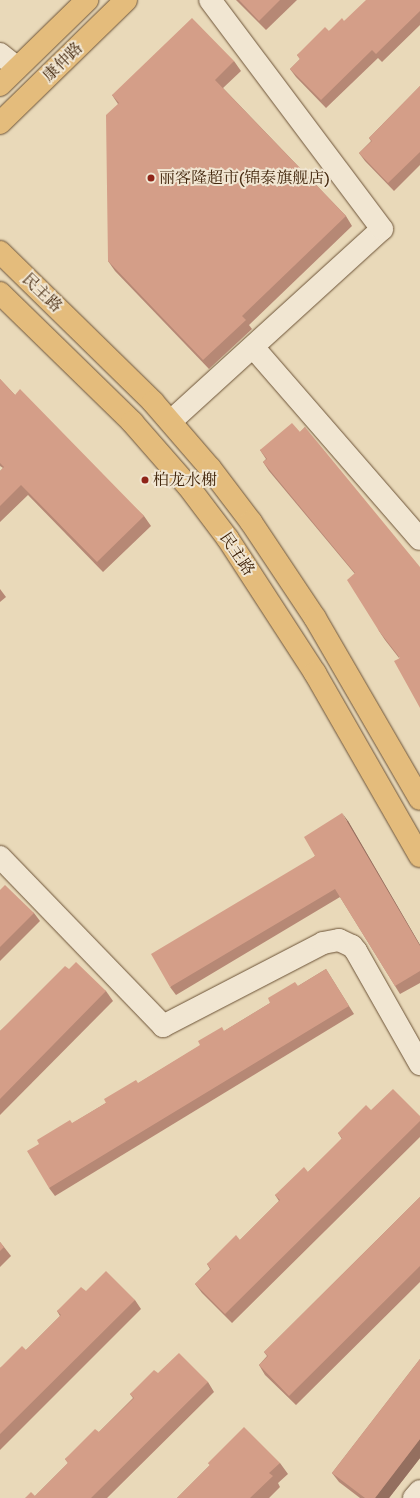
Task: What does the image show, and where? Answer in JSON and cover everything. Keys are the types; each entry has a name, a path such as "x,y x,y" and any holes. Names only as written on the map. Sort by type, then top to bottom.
{"main road":[{"name":"康仲路","path":"0,85 87,0"},
{"name":"康仲路","path":"0,123 126,0"},
{"name":"民主路","path":"0,252 171,422 210,468 252,522 316,618 420,799"},
{"name":"民主路","path":"0,293 132,422 188,486 228,539 315,673 420,856"}],"street":[{"path":"171,422 382,229 210,0"},
{"path":"0,54 17,68"},
{"path":"253,347 420,539"},
{"path":"0,856 163,1026 323,943 339,940 352,946 356,951 414,1040 420,1064"},
{"path":"414,1498 420,1491"}],"building":[{"path":"239,0 280,0 259,21"},
{"path":"366,0 420,0 420,11 376,54 372,50 321,100 290,69 300,59 297,55 325,27 329,31 342,18 344,21"},
{"path":"192,18 234,61 215,80 346,216 242,316 246,320 203,360 108,261 106,115 119,103 112,95"},
{"path":"420,86 420,152 388,183 359,153 372,141 369,138"},
{"path":"0,379 15,395 20,389 144,516 97,562 21,485 0,506 0,471 4,467 0,463"},
{"path":"292,423 300,432 305,427 420,567 420,708 394,661 400,658 379,631 347,580 355,573 263,462 267,459 260,450"},
{"path":"342,813 420,946 420,971 395,986 335,889 170,987 151,954 315,856 304,837"},
{"path":"5,885 34,913 0,947 0,890"},
{"path":"76,962 106,991 0,1099 0,1031 65,966 69,969"},
{"path":"326,969 349,1006 49,1188 27,1151 39,1144 37,1140 70,1120 72,1123 106,1103 104,1099 136,1080 138,1083 200,1045 198,1041 222,1027 224,1031 270,1003 268,998 295,982 298,986"},
{"path":"393,1089 420,1116 420,1121 225,1314 195,1284 211,1269 207,1264 236,1235 240,1240 280,1200 275,1195 304,1167 308,1172 342,1138 338,1133 366,1105 371,1110"},
{"path":"420,1197 420,1266 289,1396 259,1365 268,1356 264,1352"},
{"path":"0,1242 4,1247 0,1251"},
{"path":"106,1271 135,1300 0,1434 0,1368 22,1346 26,1350 61,1315 57,1311 81,1287 86,1291"},
{"path":"179,1353 208,1382 91,1498 25,1498 31,1492 35,1496 68,1463 65,1459 95,1429 99,1432 134,1398 130,1394 154,1370 158,1373"},
{"path":"420,1359 420,1439 375,1498 365,1498 332,1473"},
{"path":"244,1427 280,1463 269,1473 273,1476 250,1498 177,1498 210,1465 208,1463"}],"place":[{"name":"丽客隆超市(锦泰旗舰店)","path":"151,178"},
{"name":"柏龙水榭","path":"145,480"}]}
